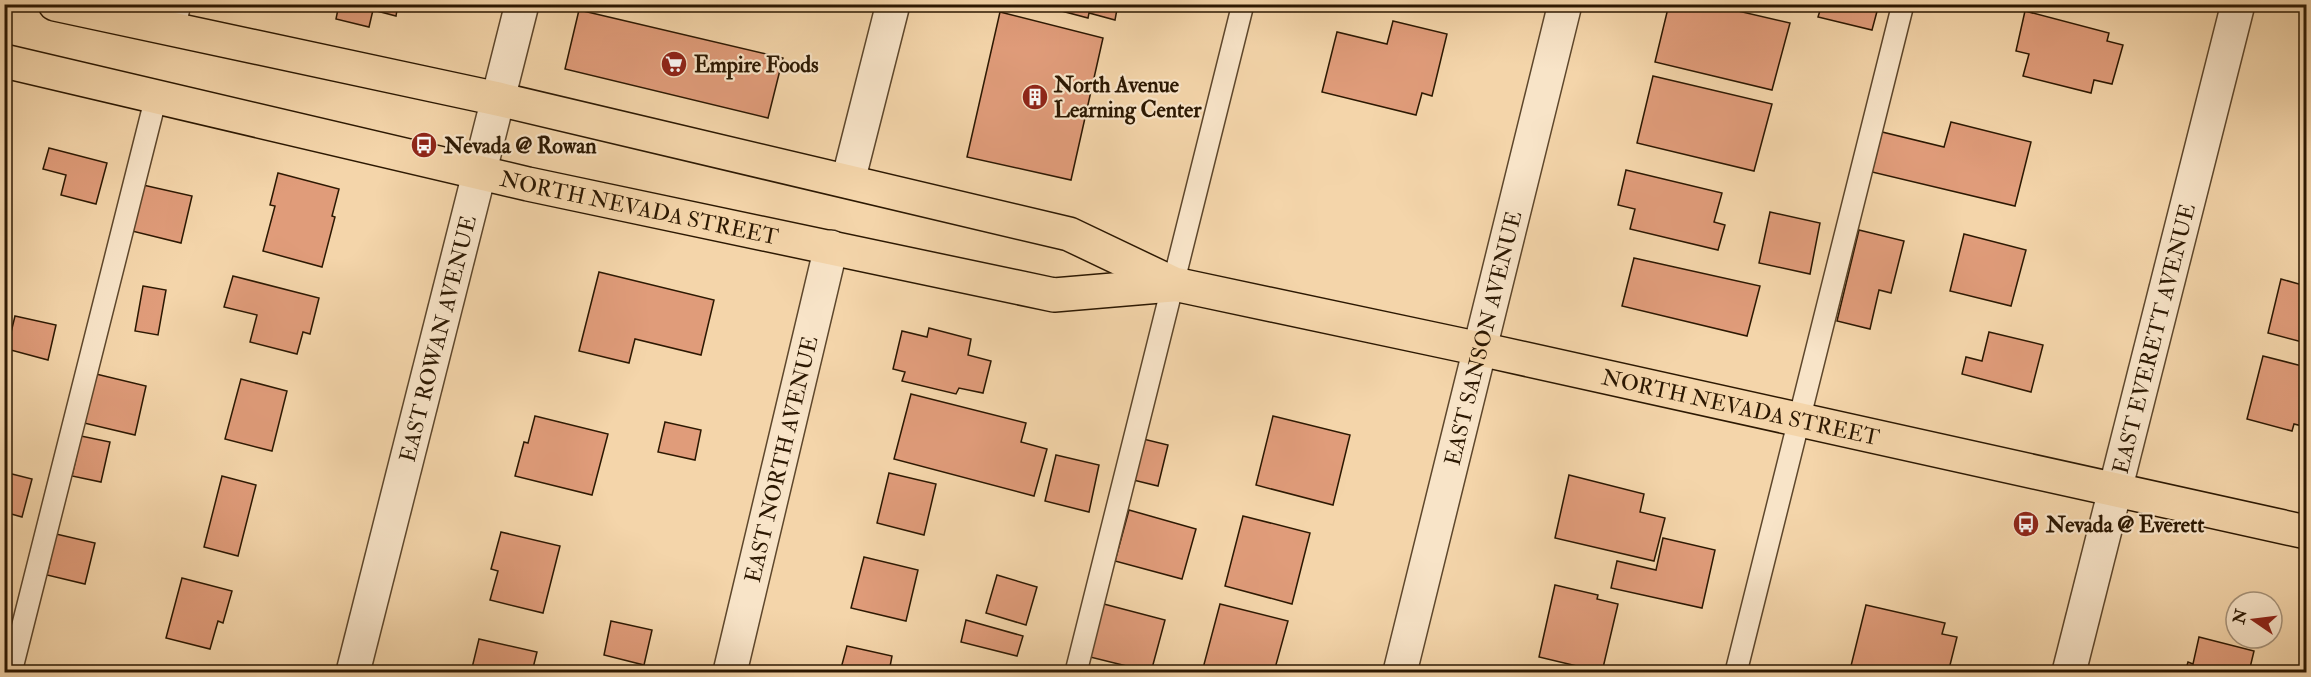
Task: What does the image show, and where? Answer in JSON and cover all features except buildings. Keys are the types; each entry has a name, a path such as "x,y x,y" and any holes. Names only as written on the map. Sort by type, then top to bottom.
{"main road":[{"name":"NORTH NEVADA STREET","path":"55,4 177,17 498,99 1069,234 1174,284 1480,349 2307,532"},
{"name":"NORTH NEVADA STREET","path":"4,61 479,173 1054,295 1174,284"}],"street":[{"name":"EAST ROWAN AVENUE","path":"353,672 522,4"},
{"path":"848,181 893,4"},
{"name":"EAST SANSON AVENUE","path":"1401,672 1565,4"},
{"name":"EAST EVERETT AVENUE","path":"2069,672 2238,4"},
{"name":"EAST NORTH AVENUE","path":"730,672 831,247"}],"lane":[{"path":"1076,672 1243,4"},
{"path":"1736,672 1903,4"},
{"path":"11,672 156,97"}],"place":[{"name":"Empire Foods","path":"674,64"},
{"name":"North Avenue Learning Center","path":"1035,97"},
{"name":"Nevada @ Rowan","path":"424,145"},
{"name":"Nevada @ Everett","path":"2026,524"}]}
